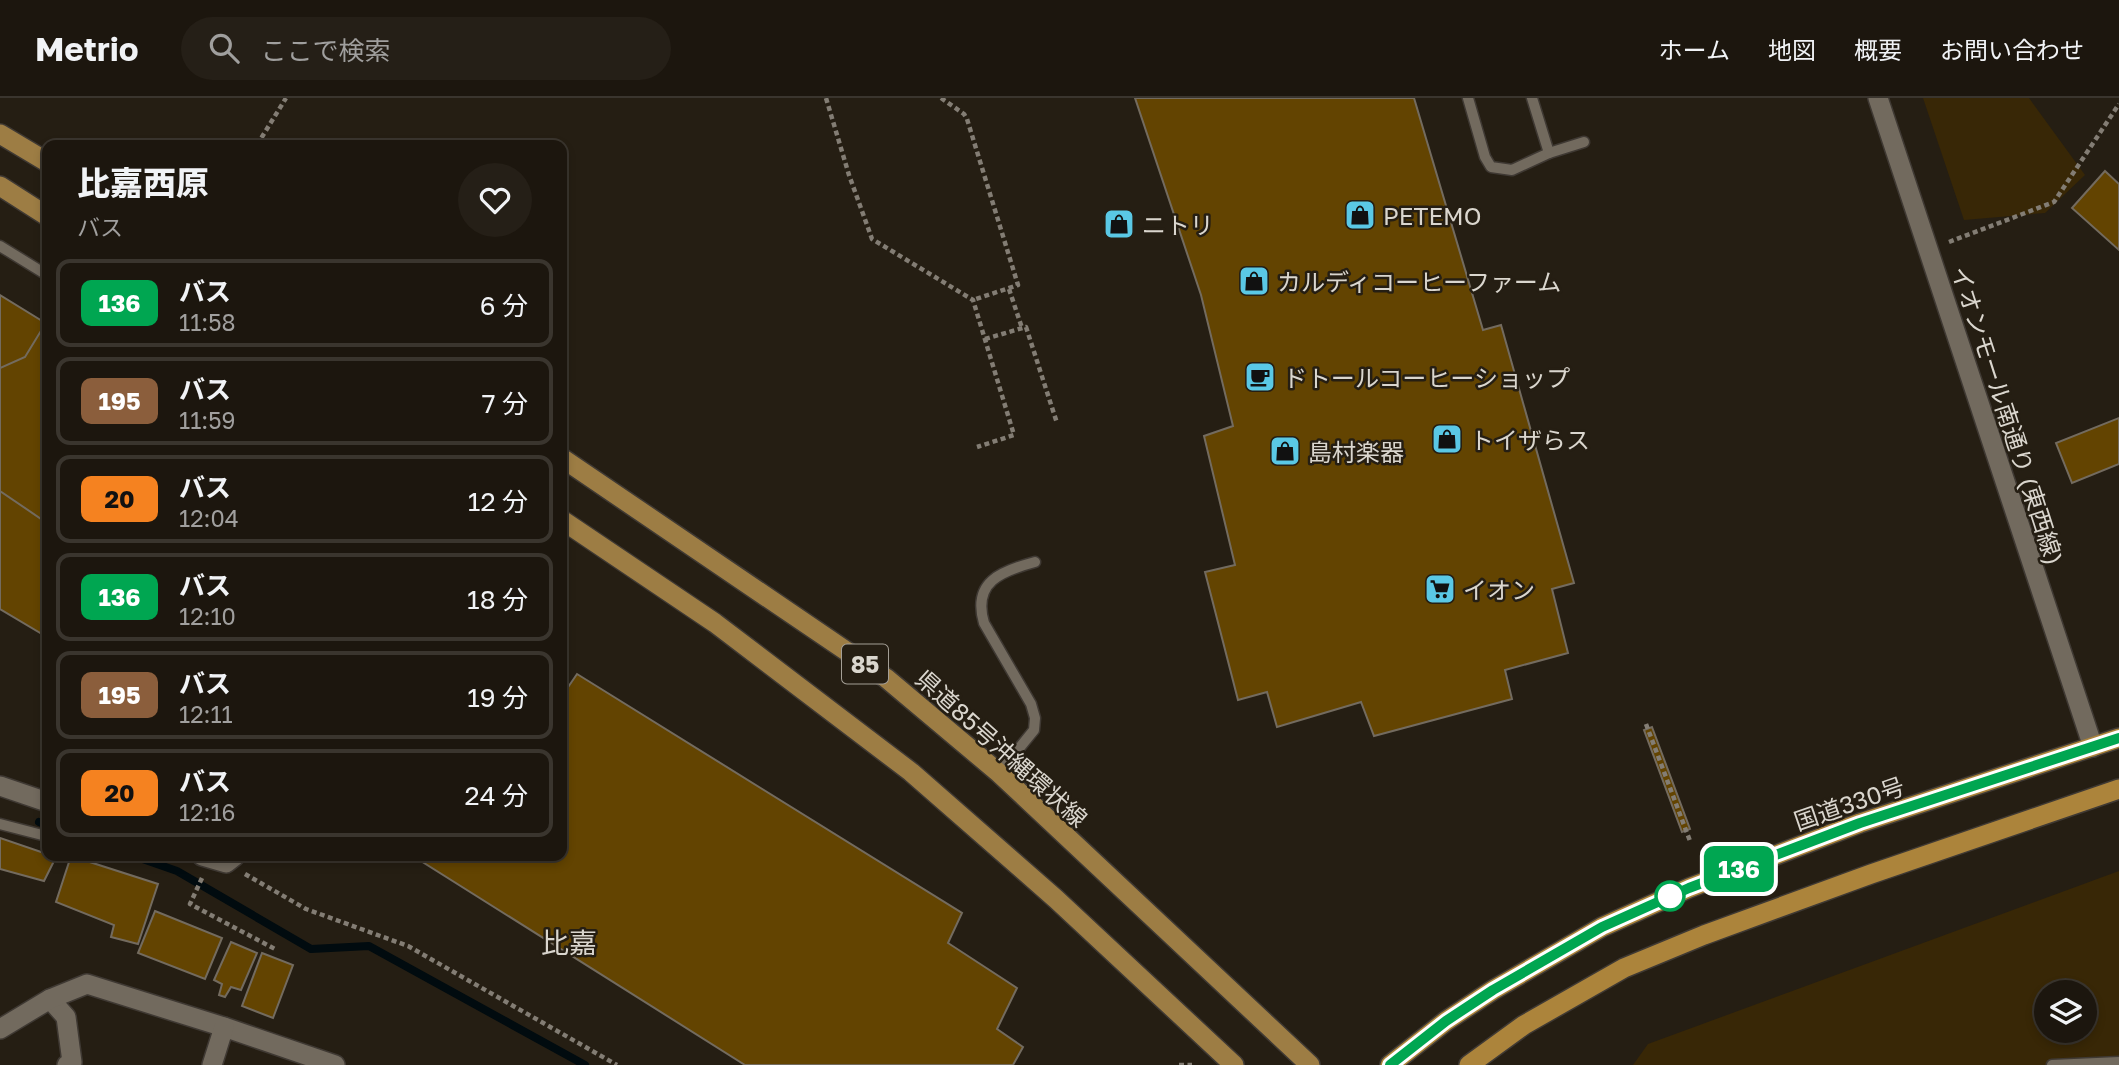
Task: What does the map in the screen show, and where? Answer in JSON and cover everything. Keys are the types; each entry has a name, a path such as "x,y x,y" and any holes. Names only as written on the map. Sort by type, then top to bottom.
{"highway":[{"name":"国道330号","path":"1390,1065 1446,1021 1493,990 1602,927 1689,888 1860,823 2119,738"},
{"path":"1469,1065 1524,1025 1635,964 1704,934 2119,789"}],"main road":[{"path":"0,134 42,159"},
{"path":"0,186 42,213"},
{"name":"県道85号沖縄環状線","path":"567,461 886,678 999,773 1310,1065"},
{"name":"85","path":"567,523 715,623 911,772 1056,899 1234,1065"}],"street":[{"name":"イオンモール南通り (東西線)","path":"1878,98 2093,747"},
{"path":"0,786 42,800"},
{"path":"0,1029 50,999 87,984 335,1065"},
{"path":"50,999 66,1017 72,1062 67,1065"},
{"path":"212,1065 224,1027"}],"lane":[{"path":"1468,98 1485,157 1491,167 1512,170 1549,153 1584,142"},
{"path":"1532,98 1549,153"},
{"path":"0,246 42,272"},
{"path":"999,773 1034,730 1035,718 1031,704 984,623 980,609 981,597 989,583 1000,574 1035,562"},
{"path":"0,824 42,835"},
{"path":"2052,1065 2119,1062"}],"path":[{"path":"260,140 286,98"},
{"path":"826,98 872,239 973,300 1014,435 976,447"},
{"path":"941,98 967,119 1018,285 973,300"},
{"path":"1928,250 2054,202 2119,104"},
{"path":"1009,289 1021,328"},
{"path":"985,339 1026,327 1056,423"},
{"path":"1646,724 1690,841"},
{"path":"216,861 190,904 275,949"},
{"path":"219,861 306,909 408,946 617,1065"},
{"path":"1178,1065 1192,1065"}],"shaded area":[{"path":"1923,98 2029,98 2085,175 2045,213 1964,220"},
{"path":"2119,871 2119,1065 1633,1065 1648,1044"}],"building":[{"name":"イオン","path":"1135,98 1414,98 1483,330 1501,325 1574,583 1552,589 1568,653 1505,670 1512,699 1374,736 1361,702 1277,727 1267,692 1238,700 1205,572 1235,565 1204,436 1233,426 1201,295"},
{"path":"2105,171 2119,184 2119,250 2072,208"},
{"path":"0,295 42,321 42,634 0,609"},
{"path":"42,329 42,520 0,491 0,368 25,357"},
{"path":"2119,418 2119,464 2072,483 2056,443"},
{"path":"577,674 962,913 948,943 1017,988 997,1029 1023,1047 1013,1065 745,1065 421,861 567,861 567,689"},
{"path":"1652,727 1690,829 1682,832 1644,730"},
{"path":"0,838 42,852 42,861 54,861 44,881 0,869"},
{"path":"69,861 87,861 158,884 138,944 111,937 114,925 56,902"},
{"path":"155,911 222,938 205,979 138,953"},
{"path":"231,942 257,953 241,990 231,987 225,997 219,995 222,984 214,980"},
{"path":"262,953 293,965 273,1018 242,1006"}],"waterway":[{"path":"148,861 177,871 311,949 369,946 585,1065"}],"bus line":[{"name":"136","path":"1390,1065 1446,1021 1493,990 1602,927 1689,888 1860,823 2119,738"}],"place":[{"name":"PETEMO","path":"1360,215"},
{"name":"ニトリ","path":"1119,224"},
{"name":"カルディコーヒーファーム","path":"1254,281"},
{"name":"ドトールコーヒーショップ","path":"1260,377"},
{"name":"トイザらス","path":"1447,439"},
{"name":"島村楽器","path":"1285,451"},
{"name":"イオン","path":"1440,589"}],"district":[{"name":"比嘉","path":"569,942"}]}
